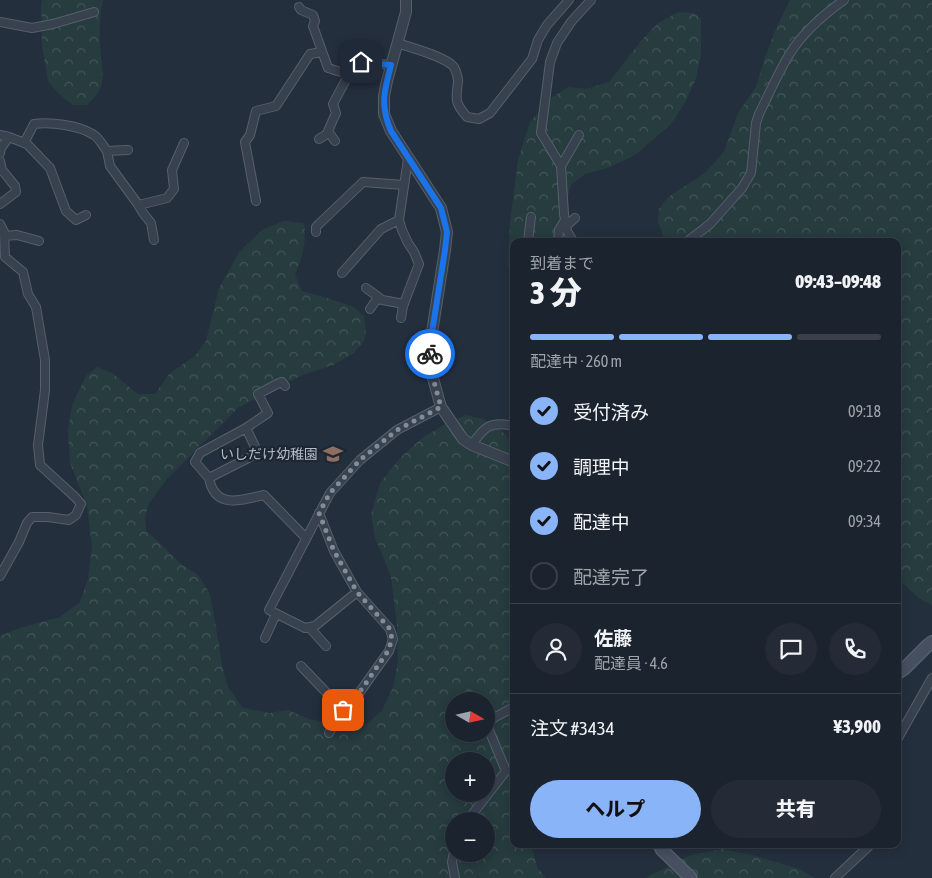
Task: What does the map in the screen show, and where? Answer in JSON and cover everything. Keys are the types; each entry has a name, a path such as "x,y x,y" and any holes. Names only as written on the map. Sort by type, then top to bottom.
{"main road":[{"path":"901,671 932,642"},
{"path":"661,848 691,878"}],"street":[{"path":"406,0 406,12 384,96 384,114 391,131 441,208 447,232 430,345 431,371 441,407 463,439 472,445 510,460"},
{"path":"397,43 443,59 453,66 458,79 455,96 460,109 467,117 479,119 490,113 532,59 538,40 547,25 569,0"},
{"path":"572,238 567,231 564,214 561,166 541,133 550,62 556,43 571,22 591,0"},
{"path":"692,238 710,224 742,188 751,173 756,123 790,54 812,25 844,0"},
{"path":"299,7 301,10 313,15 315,21 313,26 328,68 347,73 354,70 361,62 391,65"},
{"path":"0,22 32,28 94,12"},
{"path":"256,201 245,142 250,135 256,111 276,106 310,54 322,52"},
{"path":"319,140 327,134 336,113 333,104 350,72"},
{"path":"24,143 34,124 41,123 75,127 96,135 107,151 110,166 151,223 154,240"},
{"path":"328,131 335,141"},
{"path":"0,135 27,144 50,168 66,211 76,220 86,215"},
{"path":"561,166 579,135"},
{"path":"0,153 1,148 9,138"},
{"path":"139,205 167,198 174,189 172,170 184,143"},
{"path":"107,151 128,150"},
{"path":"401,318 418,264 402,230 400,220 408,159"},
{"path":"0,161 2,170 15,186 16,192 0,204"},
{"path":"316,232 316,228 320,223 363,182 404,185"},
{"path":"528,238 530,217"},
{"path":"558,238 559,230 575,218"},
{"path":"342,273 380,229 400,220"},
{"path":"0,224 4,232 5,257 23,272 28,294 36,307 45,360 45,390 38,445 40,465 75,496 81,504 76,515 68,520 32,517 26,523 20,542 0,576"},
{"path":"4,236 17,235 39,241"},
{"path":"366,288 381,299 404,304"},
{"path":"370,309 377,299 381,299"},
{"path":"285,386 282,382 258,394 268,413 246,428 200,453 195,462 209,478 210,484 218,496 225,500 236,501 264,495 306,538"},
{"path":"357,592 310,628 306,628 269,610 330,493 360,460 397,430 441,407"},
{"path":"472,445 488,426 510,425"},
{"path":"209,478 258,453 246,428"},
{"path":"319,513 334,551 357,592 390,629 392,639 388,651 357,696 340,713 329,733"},
{"path":"265,638 276,614"},
{"path":"310,628 326,646"},
{"path":"301,666 343,710"},
{"path":"901,733 932,678"},
{"path":"495,718 510,709"},
{"path":"474,812 506,771 494,742"},
{"path":"836,878 867,848"},
{"path":"452,862 454,878"}],"green space":[{"path":"42,0 103,0 100,16 102,82 98,92 87,105 73,105 58,93 48,81 42,46"},
{"path":"790,0 932,0 932,605 919,598 901,582 901,238 664,238 658,221 659,209 667,198 706,172 724,152 738,113 756,87 775,31"},
{"path":"678,12 694,13 701,19 701,55 696,79 686,101 672,123 635,155 610,167 585,174 571,185 564,209 561,238 510,238 510,275 508,264 510,223 518,160 530,122 550,99 568,87 586,89 609,82 641,41 658,23"},
{"path":"284,221 304,223 305,237 303,249 295,275 302,291 354,307 364,316 366,330 364,341 354,353 333,365 303,375 273,389 238,408 167,479 149,503 145,517 146,530 180,563 198,575 210,594 222,666 228,687 243,708 269,713 288,710 309,719 342,725 366,724 382,711 393,687 398,662 397,625 391,577 375,537 371,515 380,483 400,458 421,439 445,424 466,415 483,419 500,429 510,440 510,848 532,848 537,867 546,878 0,878 0,636 20,628 60,617 80,602 88,579 92,547 87,506 70,463 68,431 72,405 86,376 97,367 112,373 138,394 155,394 169,374 195,356 206,341 219,288 240,251 262,230"},
{"path":"723,849 756,856 799,869 815,878 645,878 691,855"}],"way so far":[{"path":"343,710 357,696 388,651 392,639 390,629 357,592 334,551 319,513 330,493 360,460 397,430 441,407 431,371 430,354"}],"place":[{"name":"いしだけ幼稚園","path":"333,454"}],"route":[{"path":"361,62 391,65 384,96 384,114 391,131 408,159 432,192 441,208 445,222 447,232 445,250 430,354"}]}
